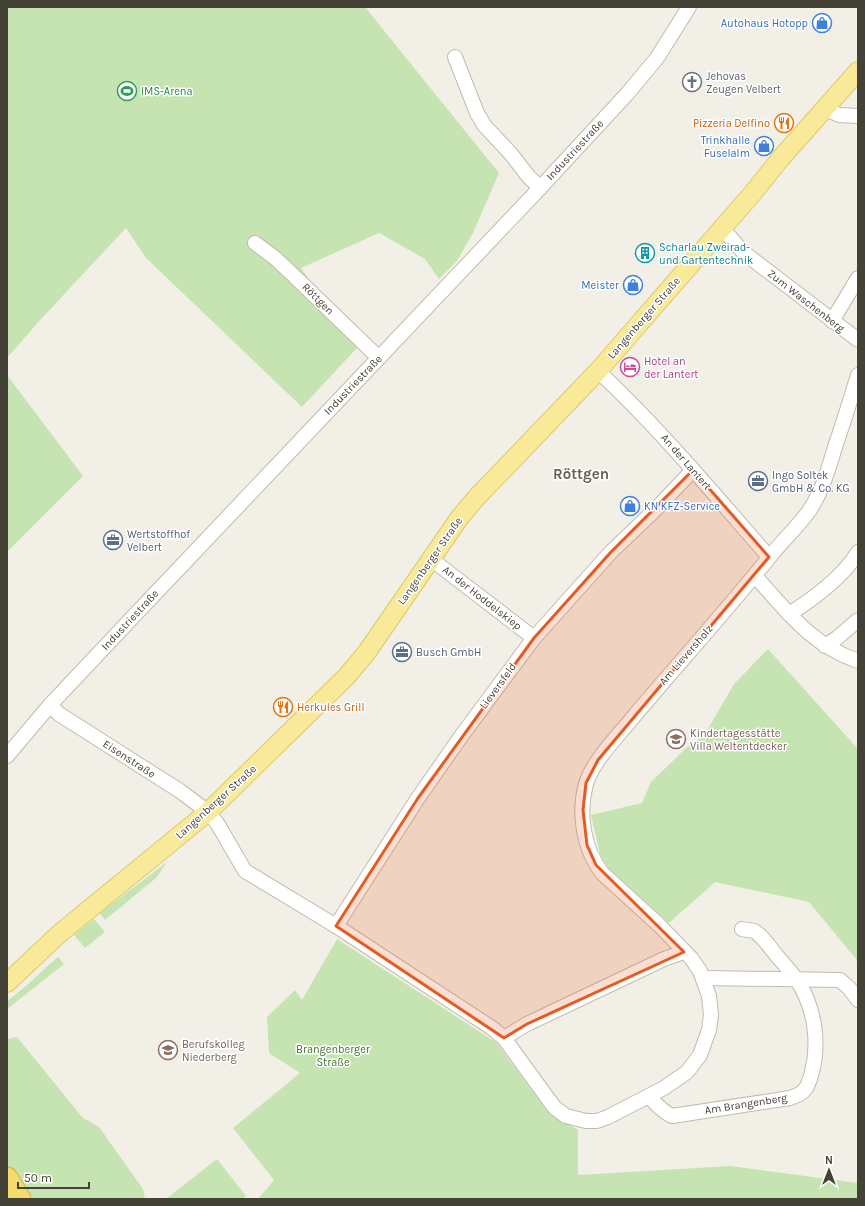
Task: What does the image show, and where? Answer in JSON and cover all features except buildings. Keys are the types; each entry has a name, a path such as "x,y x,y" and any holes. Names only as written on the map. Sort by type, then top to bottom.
{"highway":[{"path":"7,1178 20,1199"}],"main road":[{"name":"Langenberger Straße","path":"7,983 59,934 208,812 347,676 368,652 460,517 477,497 598,371 858,70"}],"street":[{"name":"Industriestraße","path":"7,756 50,705 540,188 627,94 657,58 689,7"},
{"path":"455,58 477,113 484,125 540,188"},
{"path":"824,108 839,115 858,116"},
{"name":"Zum Waschenberg","path":"722,228 743,252 858,340"},
{"name":"Röttgen","path":"255,243 275,258 378,358"},
{"path":"832,320 858,278"},
{"name":"An der Lantert","path":"598,371 657,429 769,557"},
{"name":"Am Lieversholz","path":"684,952 596,865 587,845 583,822 586,783 598,760 810,510 823,484 858,375"},
{"name":"Lieversfeld","path":"336,926 422,792 534,638 611,552 653,512 693,470"},
{"path":"789,614 804,605 832,582 851,562 858,552"},
{"name":"An der Hoddelskiep","path":"431,559 534,638"},
{"path":"754,576 789,614 817,641 844,656 858,661"},
{"path":"825,646 858,620"},
{"name":"Eisenstraße","path":"50,705 58,714 180,791 208,812"},
{"path":"208,812 217,823 245,871 336,926 480,1020 504,1038 555,1108 566,1116 580,1120 597,1121 649,1096 687,1072 702,1050 708,1030 711,1015 709,996 703,978 696,965 684,952 664,959 534,1021 504,1038"},
{"name":"Am Brangenberg","path":"649,1096 658,1108 672,1116 790,1098 806,1089 814,1065 816,1047 815,1029 811,1011 796,980 766,943 754,931 742,929"},
{"path":"703,978 840,980 849,988 858,1000"}],"highlighted area":[{"path":"693,470 769,557 598,760 586,783 583,810 587,845 596,865 684,952 527,1024 504,1038 336,926 418,798 534,638 611,552"}],"green space":[{"path":"7,7 365,7 499,173 473,233 457,261 439,279 425,259 379,233 301,268 357,348 302,407 146,258 126,228 7,358"},
{"path":"7,375 83,476 7,552"},
{"path":"768,649 858,749 858,966 856,959 809,902 715,882 669,923 609,869 600,854 591,815 642,803 651,782 685,749 705,734 734,684"},
{"path":"167,862 156,878 105,920 100,913"},
{"path":"94,919 105,932 85,948 74,935"},
{"name":"Brangenberger Straße","path":"337,939 497,1043 547,1111 578,1130 578,1175 730,1166 858,1183 858,1199 258,1199 274,1180 233,1128 300,1073 269,1053 267,1017 295,990 302,1000"},
{"path":"58,957 64,964 7,1009 7,1001 21,991"},
{"path":"17,1037 82,1117 99,1127 143,1189 145,1199 7,1199 7,1039"},
{"path":"217,1159 246,1196 243,1199 166,1199"}],"place":[{"name":"Autohaus Hotopp","path":"822,23"},
{"name":"Jehovas Zeugen Velbert","path":"692,82"},
{"name":"IMS-Arena","path":"127,91"},
{"name":"Pizzeria Delfino","path":"784,123"},
{"name":"Trinkhalle Fuselalm","path":"764,146"},
{"name":"Scharlau Zweirad- und Gartentechnik","path":"645,253"},
{"name":"Meister","path":"633,285"},
{"name":"Hotel an der Lantert","path":"630,367"},
{"name":"Ingo Soltek GmbH & Co. KG","path":"758,481"},
{"name":"KN KFZ-Service","path":"630,506"},
{"name":"Wertstoffhof Velbert","path":"113,540"},
{"name":"Busch GmbH","path":"402,652"},
{"name":"Herkules Grill","path":"283,707"},
{"name":"Kindertagesstätte Villa Weltentdecker","path":"676,739"},
{"name":"Berufskolleg Niederberg","path":"168,1050"}],"district":[{"name":"Röttgen","path":"581,474"}]}
